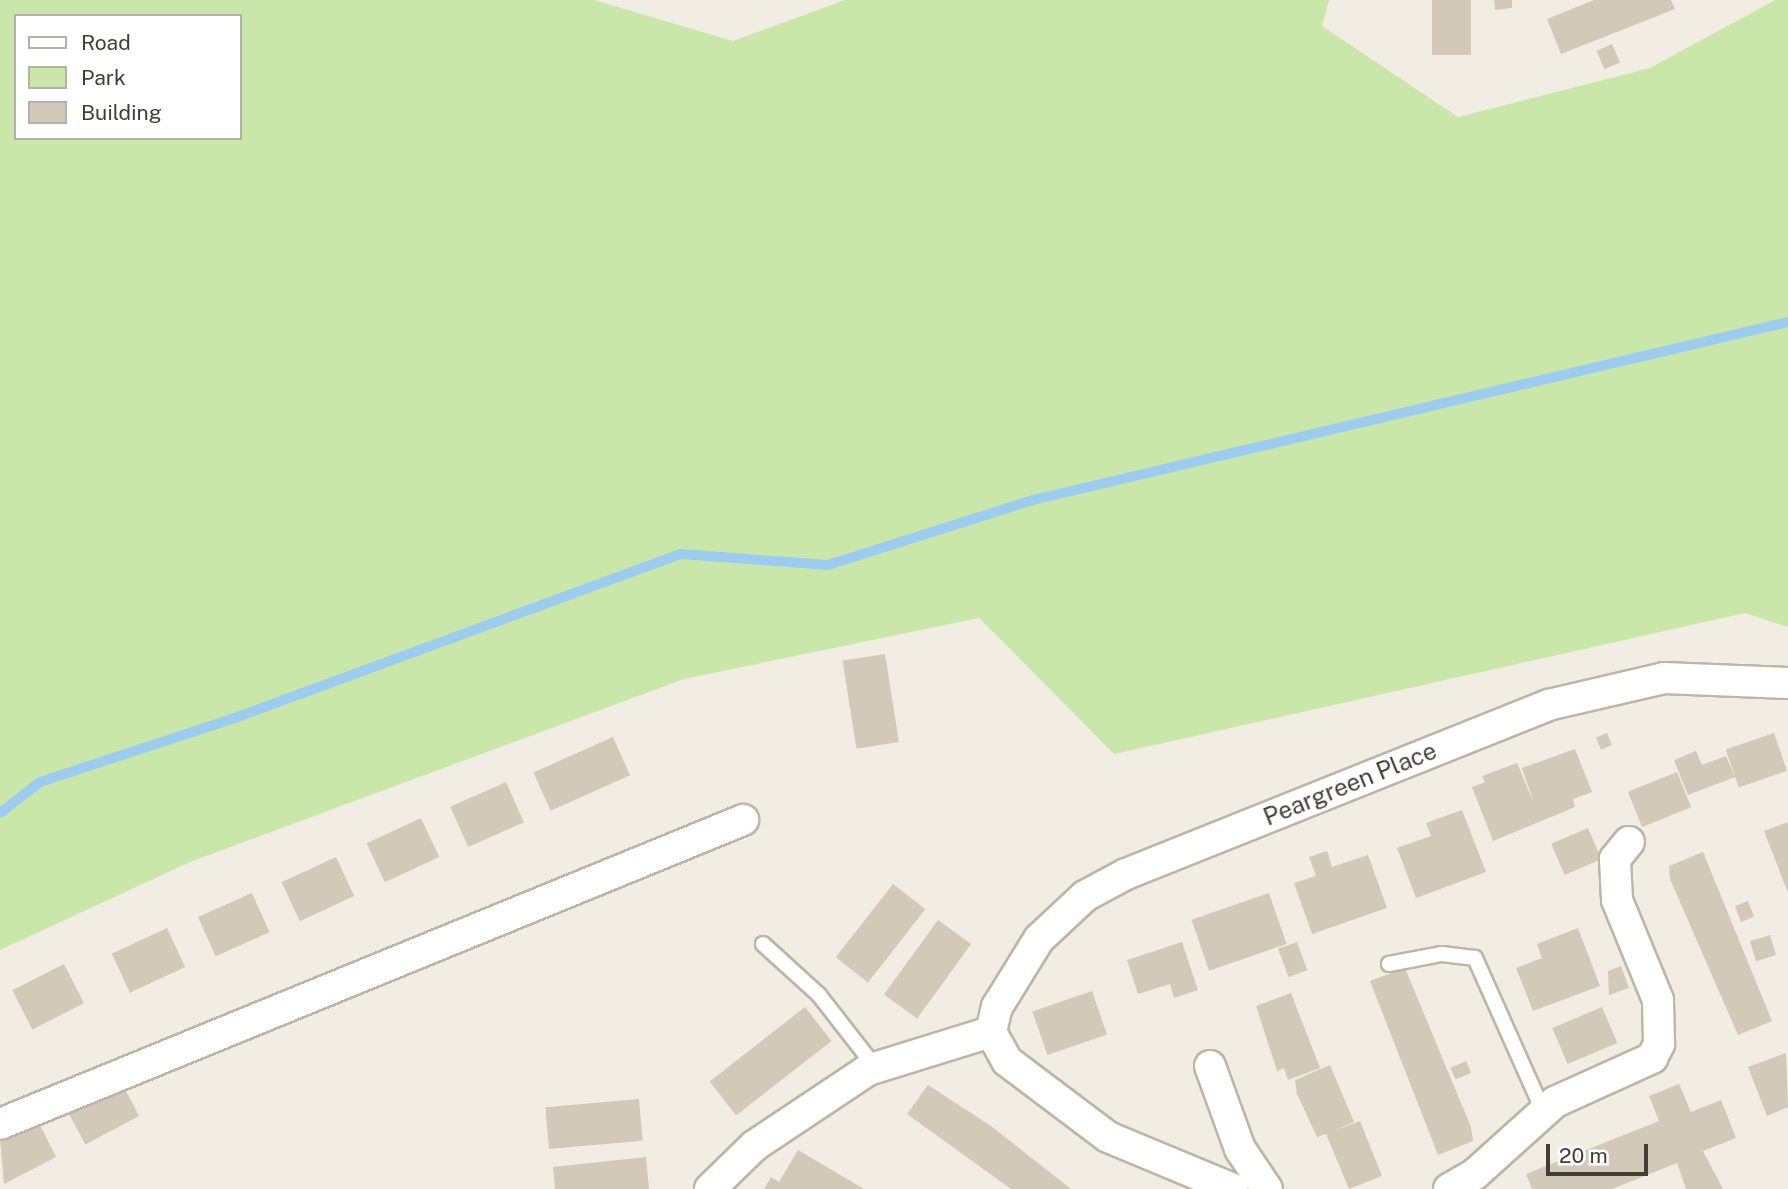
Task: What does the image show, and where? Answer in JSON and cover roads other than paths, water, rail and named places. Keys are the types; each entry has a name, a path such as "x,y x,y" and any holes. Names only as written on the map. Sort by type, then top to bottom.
{"street":[{"name":"Peargreen Place","path":"991,1032 997,1007 1039,939 1085,896 1126,874 1572,698 1664,678 1788,683"},
{"path":"0,1124 743,820"},
{"path":"1449,1189 1475,1174 1543,1111 1651,1058 1662,1016 1617,900 1615,859 1629,842"},
{"path":"710,1189 754,1146 875,1067 991,1032 1007,1060 1108,1137 1233,1189"},
{"path":"1210,1066 1240,1149 1267,1189"}],"lane":[{"path":"763,944 819,995 875,1067"},
{"path":"1389,964 1442,954 1475,958 1543,1111"}],"waterway":[{"path":"0,813 40,782 232,719 681,554 828,565 1033,500 1788,322"}]}
